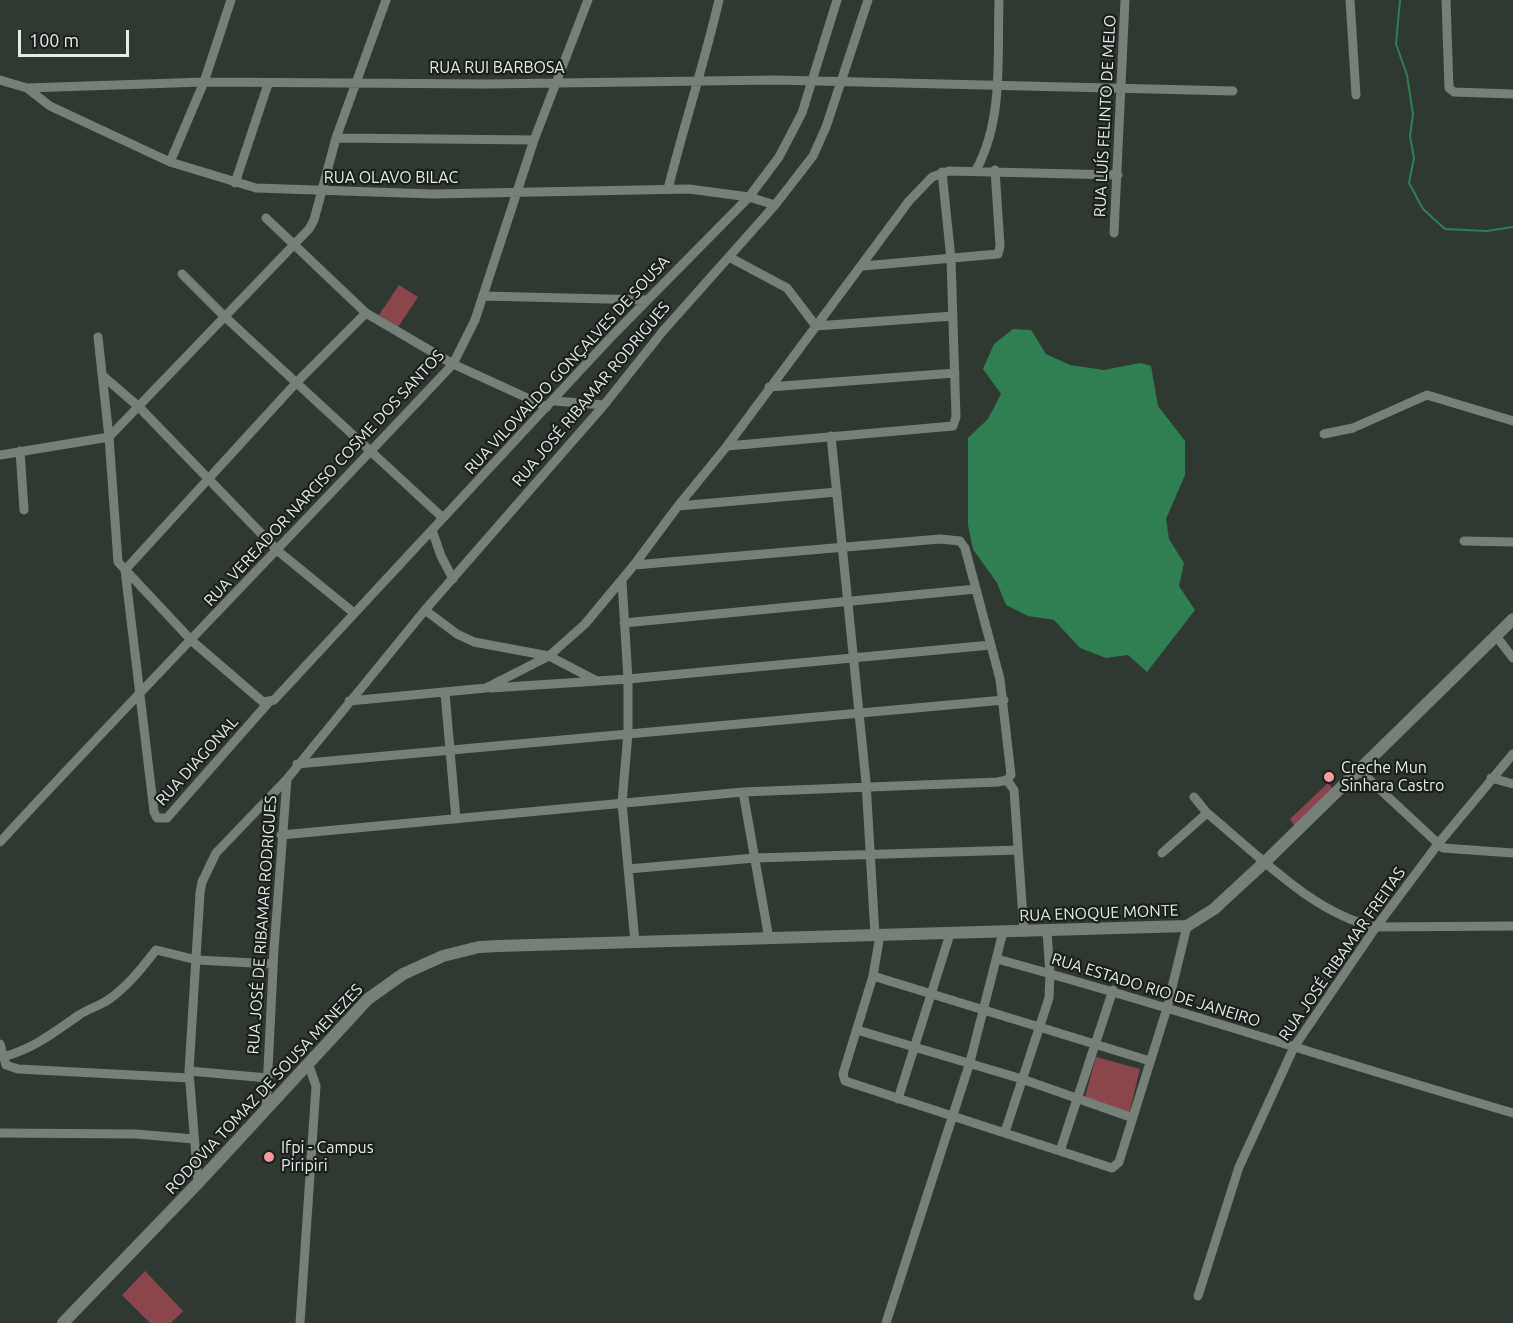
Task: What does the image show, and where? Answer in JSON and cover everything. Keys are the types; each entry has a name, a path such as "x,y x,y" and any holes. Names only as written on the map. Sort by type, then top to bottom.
{"main road":[{"name":"RUA ENOQUE MONTE","path":"635,942 1047,932 1187,926 1214,909 1266,861 1513,619"},
{"name":"RODOVIA TOMAZ DE SOUSA MENEZES","path":"63,1323 198,1183 368,999 403,974 443,956 479,947 635,942"}],"street":[{"path":"170,162 204,82 231,0"},
{"path":"0,455 109,437 293,243 304,235 315,220 320,192 336,138 386,0"},
{"name":"RUA VEREADOR NARCISO COSME DOS SANTOS","path":"0,842 138,693 192,641 453,363 468,339 534,140 588,0"},
{"path":"668,189 681,135 700,80 719,0"},
{"name":"RUA VILOVALDO GONÇALVES DE SOUSA","path":"269,702 290,686 354,613 646,300 749,197 790,138 814,81 837,0"},
{"name":"RUA JOSÉ RIBAMAR RODRIGUES","path":"198,1183 189,1075 200,893 207,870 216,853 287,779 425,610 604,405 663,331 775,205 818,147 868,0"},
{"path":"976,170 986,152 994,126 999,0"},
{"name":"RUA LUÍS FELINTO DE MELO","path":"1114,233 1125,0"},
{"path":"1350,0 1356,95"},
{"path":"1446,0 1448,84 1454,92 1513,94"},
{"name":"RUA RUI BARBOSA","path":"0,80 27,88 204,82 354,84 700,80 1233,90"},
{"path":"234,183 268,84"},
{"name":"RUA OLAVO BILAC","path":"27,88 50,106 170,162 234,183 265,189 320,192 715,190 775,205"},
{"path":"336,138 534,140"},
{"path":"486,688 549,656 585,624 622,581 678,506 728,446 769,387 863,266 909,201 932,177 942,172 976,170 1118,175"},
{"path":"863,266 990,256 999,252 995,170"},
{"path":"728,446 950,428 956,417 955,373 951,259 942,172"},
{"path":"266,218 366,313 453,363 551,404 604,405"},
{"path":"729,257 787,288 816,326"},
{"path":"182,274 296,384 443,518"},
{"path":"483,296 646,300"},
{"path":"138,693 125,570 296,384 366,313"},
{"path":"816,326 953,316"},
{"path":"98,338 109,437 115,553 125,570 192,641 263,702 269,702"},
{"path":"769,387 955,373"},
{"path":"103,376 139,407 278,550 354,613"},
{"path":"1324,434 1353,428 1427,395 1513,421"},
{"path":"831,436 849,603 878,935 873,976 843,1078 850,1084 951,1118 1005,1132 1114,1168 1119,1162 1167,1008 1187,926"},
{"path":"20,451 24,510"},
{"path":"678,506 837,492"},
{"path":"432,530 441,556 453,579"},
{"path":"634,565 954,539 960,541 965,548 1004,700 1012,771 1007,780"},
{"path":"1464,541 1513,542"},
{"path":"622,581 628,679 628,733 622,803 635,942"},
{"path":"624,623 976,589"},
{"path":"425,610 457,634 474,642 549,656 598,681"},
{"path":"1496,636 1513,658"},
{"path":"349,701 486,688 628,679 991,645"},
{"name":"RUA DIAGONAL","path":"138,693 154,812 157,818 164,819 269,702"},
{"path":"445,693 456,819"},
{"path":"297,764 1004,700"},
{"name":"RUA JOSÉ RIBAMAR FREITAS","path":"1198,1296 1239,1167 1294,1047 1376,927 1438,844 1513,753"},
{"path":"1359,771 1438,844 1447,849 1513,853"},
{"path":"1491,778 1513,784"},
{"name":"RUA JOSÉ DE RIBAMAR RODRIGUES","path":"266,1109 281,835 287,779"},
{"path":"281,835 743,792 1007,780"},
{"path":"1007,780 1014,790 1024,932"},
{"path":"743,792 769,939"},
{"path":"1194,797 1207,813 1266,861 1330,909 1360,924 1376,927 1513,926"},
{"path":"1162,853 1207,813"},
{"path":"628,869 755,858 1018,850"},
{"path":"886,1323 970,1062 1003,932"},
{"path":"1005,1132 1049,998 1047,932"},
{"path":"898,1099 950,934"},
{"path":"3,1058 22,1052 59,1032 81,1014 106,1002 131,983 156,950 197,960 273,964"},
{"name":"RUA ESTADO RIO DE JANEIRO","path":"997,959 1113,990 1513,1113"},
{"path":"873,976 1097,1043 1150,1062"},
{"path":"1060,1151 1113,990"},
{"path":"857,1030 970,1062 1132,1118"},
{"path":"0,1044 6,1065 18,1070 268,1078"},
{"path":"300,1323 315,1086 308,1063"},
{"path":"0,1133 136,1134 194,1139"}],"shaded area":[{"path":"399,285 418,297 398,327 379,315"},
{"path":"1013,329 1031,330 1046,354 1070,365 1104,370 1140,363 1151,366 1158,406 1185,441 1185,475 1166,519 1169,539 1184,563 1179,586 1195,610 1147,672 1128,655 1106,658 1080,648 1054,620 1028,616 1006,605 997,583 973,549 968,525 968,438 988,419 1001,394 983,369 994,344"},
{"path":"1328,783 1333,789 1295,827 1290,819"},
{"path":"1096,1057 1140,1069 1129,1114 1084,1100"},
{"path":"145,1271 183,1311 171,1323 150,1323 122,1295"}],"waterway":[{"path":"1400,0 1396,44 1407,75 1413,114 1410,136 1414,158 1409,183 1423,209 1445,229 1487,231 1513,227"}],"place":[{"name":"Creche Mun Sinhara Castro","path":"1329,777"},
{"name":"Ifpi - Campus Piripiri","path":"269,1157"}]}
